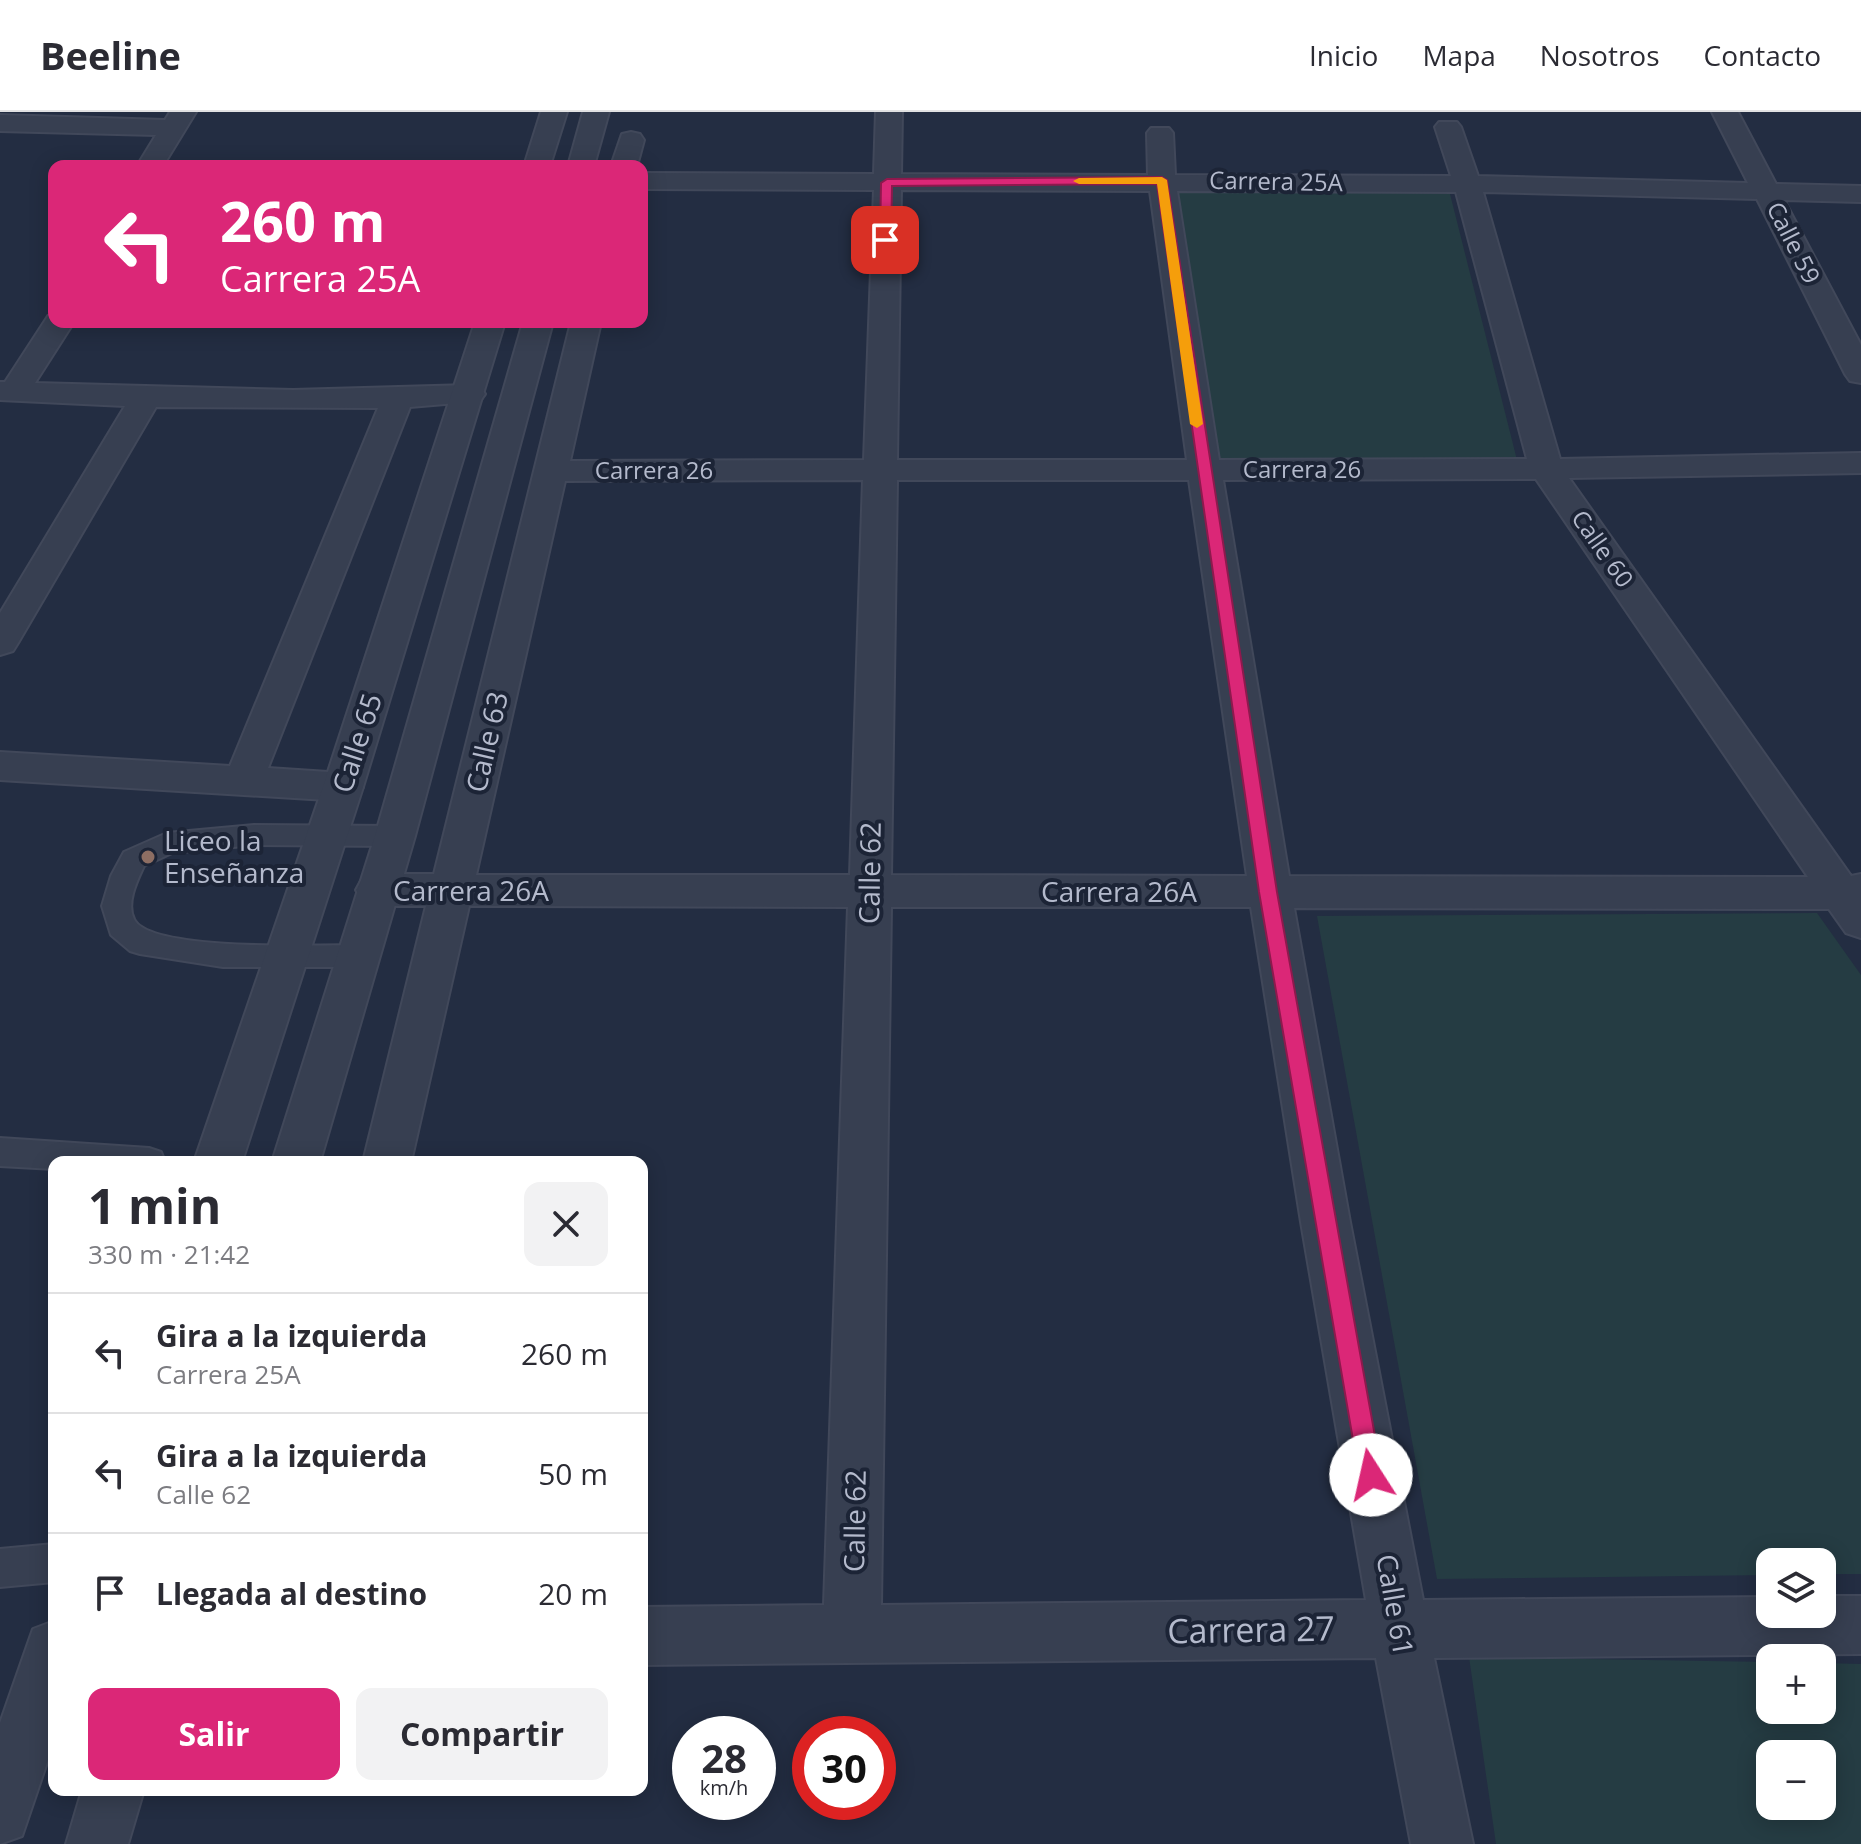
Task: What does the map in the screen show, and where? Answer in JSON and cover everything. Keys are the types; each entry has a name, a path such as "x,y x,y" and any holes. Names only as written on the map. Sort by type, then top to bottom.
{"street":[{"path":"539,160 554,112"},
{"path":"583,160 596,112"},
{"name":"Calle 62","path":"852,1634 889,112"},
{"name":"Calle 59","path":"1725,112 1861,374"},
{"path":"9,125 177,120"},
{"path":"154,160 177,120"},
{"name":"Calle 60","path":"1448,127 1467,184 1546,469 1854,901"},
{"name":"Calle 61","path":"1160,133 1162,180 1203,470 1268,892 1398,1628 1442,1844"},
{"path":"626,160 631,140"},
{"name":"Carrera 25A","path":"648,181 887,183 1162,180 1861,194"},
{"path":"7,391 54,328"},
{"name":"Calle 65","path":"220,1156 343,787 488,328"},
{"path":"298,1156 395,836 536,328"},
{"name":"Calle 63","path":"388,1156 585,328"},
{"path":"7,391 275,400 397,399 469,394"},
{"path":"0,643 147,396"},
{"path":"244,780 397,399"},
{"name":"Carrera 26","path":"551,471 1546,469 1861,463"},
{"path":"0,766 343,787"},
{"name":"Carrera 26A","path":"377,890 1268,892 1854,901"},
{"name":"Carrera 27","path":"648,1636 1861,1625"},
{"path":"0,1814 48,1668"},
{"path":"97,1844 111,1796"}],"lane":[{"path":"358,956 223,956 140,943 121,927 116,906 134,859 167,843 254,835 395,836"},
{"path":"0,1152 60,1156"},
{"path":"0,1568 48,1564"}],"shaded area":[{"path":"1173,190 1449,190 1517,460 1215,462"},
{"path":"1817,913 1861,975 1861,1574 1836,1574 1836,1548 1756,1548 1756,1575 1437,1579 1317,916"},
{"path":"1469,1657 1756,1662 1756,1724 1836,1724 1836,1663 1861,1664 1861,1844 1496,1844"}],"slow traffic":[{"path":"1079,181 1162,180 1197,424"}],"place":[{"name":"Liceo la Enseñanza","path":"148,857"}],"route":[{"path":"885,240 887,183 1162,180 1268,892 1371,1475"}]}
